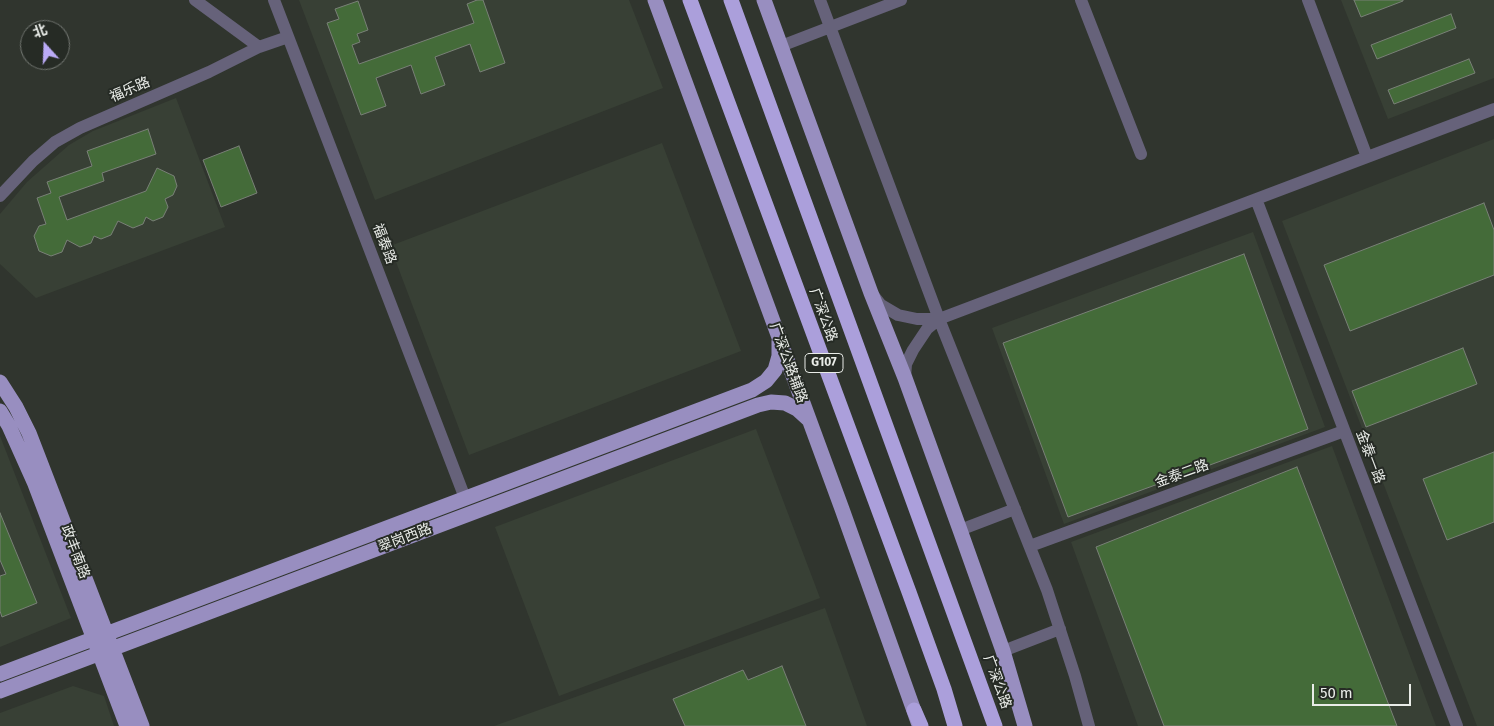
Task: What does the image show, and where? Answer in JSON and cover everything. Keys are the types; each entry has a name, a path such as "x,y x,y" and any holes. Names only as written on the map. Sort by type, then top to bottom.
{"highway":[{"path":"685,0 699,25"},
{"name":"广深公路","path":"690,0 909,592 944,689 955,726"},
{"name":"广深公路","path":"731,0 995,726"},
{"path":"914,710 920,726"}],"main road":[{"name":"广深公路辅路","path":"655,0 914,710"},
{"path":"764,0 960,530 1003,651 1025,726"},
{"name":"翠岗西路","path":"0,674 752,390 766,381 775,370 779,356 779,340"},
{"name":"政丰南路","path":"0,382 16,407 29,433 100,636"},
{"name":"翠岗西路","path":"0,691 758,405 771,402 785,404 797,409 808,419"},
{"path":"719,403 724,409 724,418"},
{"name":"政丰南路","path":"0,411 9,426 106,651 142,726"},
{"name":"政丰南路","path":"106,651 127,726"}],"street":[{"path":"194,0 259,47"},
{"name":"福泰路","path":"274,0 465,498"},
{"path":"820,0 939,319 1030,546 1060,630 1089,726"},
{"path":"781,46 901,0"},
{"path":"1081,0 1141,154"},
{"path":"1308,0 1367,157"},
{"name":"福乐路","path":"0,196 55,142 80,128 209,72 259,47 288,37"},
{"path":"871,293 881,305 898,316 917,319 939,319 1494,108"},
{"name":"金泰一路","path":"1256,199 1456,726"},
{"path":"904,378 906,364 913,350 928,329 939,319"},
{"name":"金泰二路","path":"1030,546 1344,431"},
{"path":"960,530 1016,509"},
{"path":"1003,651 1060,630"}],"shaded area":[{"path":"299,0 629,0 663,88 375,200"},
{"path":"1341,0 1494,0 1494,78 1388,119"},
{"path":"176,98 225,227 36,298 0,264 0,214 27,182 69,145 93,131"},
{"path":"1494,139 1494,726 1477,726 1282,221"},
{"path":"662,143 741,351 469,455 390,246"},
{"path":"1253,232 1325,427 1064,524 992,328"},
{"path":"756,429 820,598 559,696 495,527"},
{"path":"0,436 71,618 0,647"},
{"path":"1332,446 1436,726 1138,726 1071,542"},
{"path":"825,608 867,726 494,726"},
{"path":"73,686 104,696 114,726 0,726 0,713"}],"building":[{"path":"483,0 505,63 480,72 470,44 435,57 445,85 421,94 411,65 376,78 386,106 361,115 327,23 339,19 335,9 358,1 368,30 357,34 360,42 352,45 359,64 474,23 467,4"},
{"path":"1354,0 1403,0 1403,1 1361,17"},
{"path":"1451,14 1456,28 1377,59 1371,45"},
{"path":"1469,59 1475,73 1394,104 1388,90"},
{"path":"148,129 156,154 102,173 104,181 59,197 67,220 146,191 157,168 174,176 177,186 173,195 165,199 168,207 163,217 153,221 146,217 143,224 133,228 118,221 111,235 101,239 94,236 91,243 80,247 67,240 62,252 51,256 39,251 34,236 39,226 46,224 37,198 51,193 47,182 92,166 87,151"},
{"path":"239,146 257,193 221,207 203,160"},
{"path":"1484,203 1494,230 1494,275 1350,331 1324,265"},
{"path":"1244,254 1308,429 1068,517 1003,343"},
{"path":"1463,348 1477,384 1366,427 1352,391"},
{"path":"1494,452 1494,522 1447,540 1423,479"},
{"path":"1297,467 1397,726 1164,726 1096,547"},
{"path":"0,513 37,603 2,617 0,611 0,576 6,574 0,560"},
{"path":"782,666 806,726 685,726 673,699 743,670 748,680"}]}
